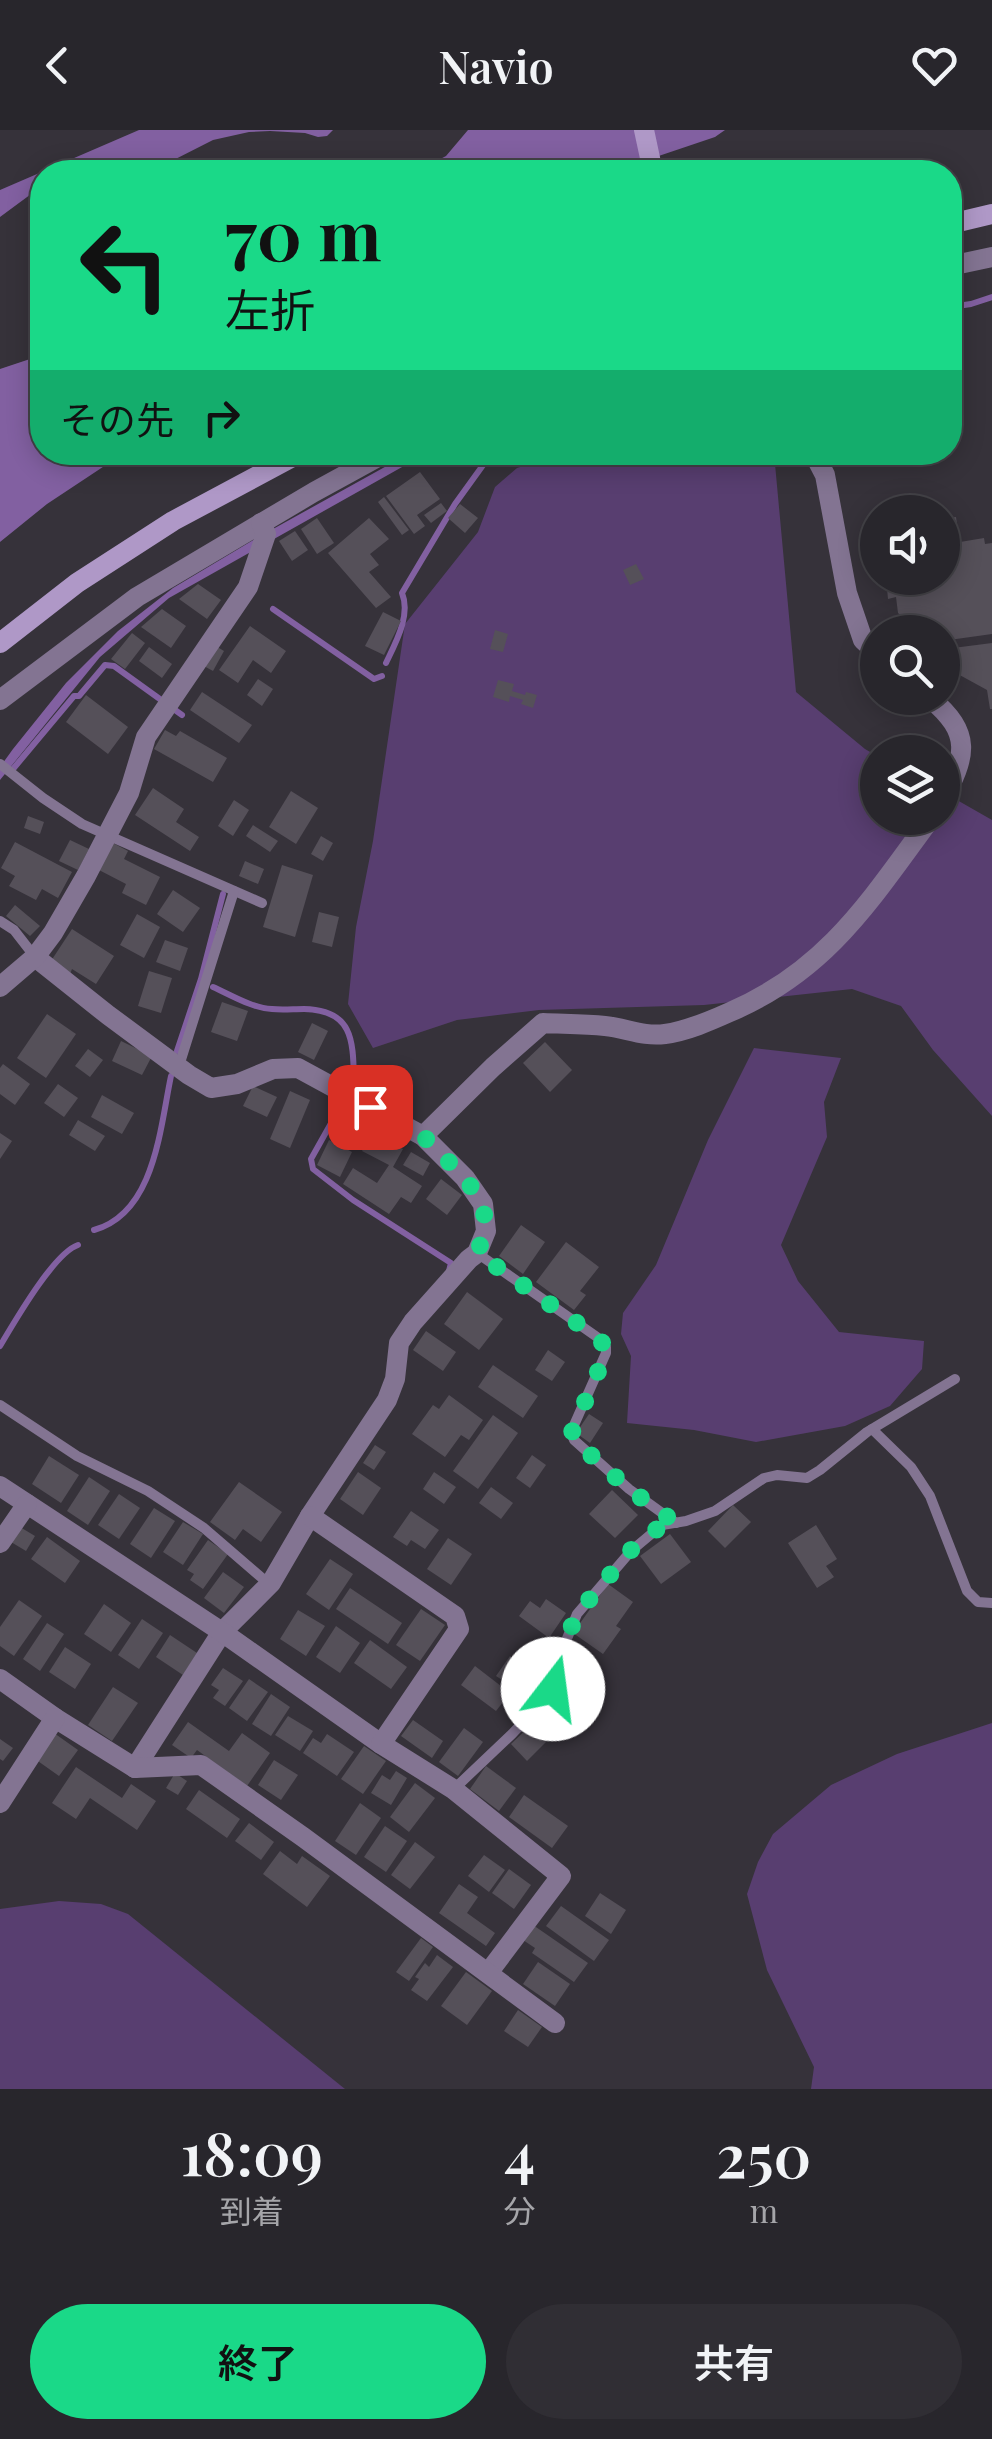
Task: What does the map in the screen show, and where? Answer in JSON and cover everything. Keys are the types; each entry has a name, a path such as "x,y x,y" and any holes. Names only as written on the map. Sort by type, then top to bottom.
{"main road":[{"path":"644,130 650,160"},
{"path":"962,221 992,214"},
{"path":"0,643 77,583 173,521 278,465"}],"street":[{"path":"962,263 992,257"},
{"path":"0,700 137,597 364,465"},
{"path":"820,465 847,593 860,631"},
{"path":"0,988 35,957 53,932 129,793 146,737 248,587 266,534 262,523"},
{"path":"960,741 960,769"},
{"path":"423,1136 493,1067 544,1024 667,1034 710,1022 765,996 802,972 846,930 919,835"},
{"path":"35,957 179,1068 212,1088 237,1084 272,1070 298,1068 423,1136 465,1178 483,1204 486,1231 477,1253 399,1343 388,1400 310,1516 270,1585 222,1632 135,1768"},
{"path":"0,1486 453,1789 561,1876 488,1974"},
{"path":"0,1544 27,1504"},
{"path":"310,1516 454,1616 459,1629 381,1744"},
{"path":"0,1679 135,1768 201,1765 555,2023"},
{"path":"0,1803 55,1718"}],"lane":[{"path":"0,764 82,824 262,903"},
{"path":"179,1068 234,890"},
{"path":"0,922 14,930 35,957"},
{"path":"477,1253 606,1347 572,1432 574,1440 629,1489 676,1523"},
{"path":"453,1789 546,1699 553,1689 577,1614 631,1550 662,1525 714,1511 764,1478 806,1478 872,1429 954,1378"},
{"path":"0,1404 77,1456 148,1490 204,1528 270,1585"},
{"path":"872,1429 911,1467 930,1496 967,1591 978,1602 992,1603"}],"shaded area":[{"path":"139,130 333,130 318,137 305,133 249,132 213,140 174,160 70,160"},
{"path":"468,130 725,130 647,160 438,160"},
{"path":"30,177 30,195 0,217 0,190"},
{"path":"30,359 30,465 106,465 47,504 0,542 0,369"},
{"path":"388,465 406,465 169,598 100,657 0,780 0,767 13,749 66,683 118,631 173,588"},
{"path":"527,465 775,465 796,692 860,745 860,835 960,835 960,802 992,820 992,1116 933,1050 901,1006 852,989 704,1005 539,1010 457,1020 373,1048 348,1004 356,927 373,841 405,624 478,532 495,487 517,468"},
{"path":"754,1048 841,1058 824,1102 827,1137 781,1245 798,1281 839,1332 924,1341 922,1369 890,1406 845,1426 756,1442 627,1423 631,1356 621,1334 623,1313 656,1265 708,1140"},
{"path":"992,1723 992,2089 811,2089 814,2067 767,1970 747,1894 758,1862 773,1834 831,1785 897,1754"},
{"path":"59,1901 101,1904 128,1914 345,2089 0,2089 0,1909"}],"building":[{"path":"420,472 440,499 417,515 425,526 414,534 386,496"},
{"path":"384,497 409,530 402,535 378,502"},
{"path":"441,503 447,511 431,523 424,515"},
{"path":"460,504 478,518 465,533 448,518"},
{"path":"317,518 334,543 317,554 301,529"},
{"path":"369,518 389,539 370,554 379,565 369,572 391,597 376,608 328,553"},
{"path":"295,531 308,550 292,561 279,541"},
{"path":"984,538 985,544 992,543 992,634 960,638 960,615 900,615 896,597 888,599 888,595 960,595 960,542"},
{"path":"636,564 644,579 630,585 623,570"},
{"path":"198,584 221,600 207,619 179,599"},
{"path":"162,609 186,626 171,648 141,627"},
{"path":"383,612 401,621 384,655 365,646"},
{"path":"250,626 286,651 271,673 253,660 238,683 219,670"},
{"path":"495,630 508,634 503,652 490,649"},
{"path":"132,633 145,643 125,669 111,659"},
{"path":"992,643 992,709 987,690 960,675 960,647"},
{"path":"214,645 224,651 213,671 202,665"},
{"path":"149,647 172,664 162,678 139,661"},
{"path":"258,679 273,689 262,706 247,695"},
{"path":"498,680 514,684 512,691 537,695 533,708 510,696 509,702 493,697"},
{"path":"202,692 252,725 239,743 190,710"},
{"path":"86,695 128,727 108,754 66,722"},
{"path":"165,730 176,736 180,731 227,758 213,782 154,749"},
{"path":"153,788 184,809 176,822 199,837 190,851 135,815"},
{"path":"291,791 318,808 296,844 269,827"},
{"path":"234,800 249,810 233,836 218,826"},
{"path":"28,816 44,822 40,834 24,828"},
{"path":"253,825 278,841 270,852 246,836"},
{"path":"321,836 333,843 323,861 311,854"},
{"path":"70,840 89,849 78,870 59,861"},
{"path":"15,842 72,872 58,898 42,889 36,900 9,886 15,876 1,868"},
{"path":"113,843 128,851 124,859 160,877 146,905 122,893 126,884 99,870"},
{"path":"245,861 264,869 258,884 239,876"},
{"path":"282,865 313,875 295,937 263,927"},
{"path":"173,890 200,908 183,932 157,914"},
{"path":"15,905 40,926 30,936 6,916"},
{"path":"319,912 339,917 332,947 312,942"},
{"path":"137,914 160,927 144,958 120,945"},
{"path":"72,929 114,956 96,984 51,961"},
{"path":"165,940 188,948 180,971 156,962"},
{"path":"149,971 172,978 161,1013 138,1006"},
{"path":"222,1002 248,1011 237,1041 211,1032"},
{"path":"47,1014 76,1034 46,1078 17,1058"},
{"path":"312,1023 328,1031 314,1060 298,1052"},
{"path":"121,1041 152,1056 142,1075 112,1061"},
{"path":"545,1042 572,1070 550,1092 523,1063"},
{"path":"88,1049 103,1060 90,1077 75,1066"},
{"path":"3,1064 30,1084 15,1105 0,1094"},
{"path":"58,1084 78,1098 64,1117 44,1103"},
{"path":"253,1086 277,1097 267,1117 243,1106"},
{"path":"290,1091 310,1100 290,1148 270,1139"},
{"path":"102,1095 134,1113 122,1134 91,1117"},
{"path":"347,1109 366,1121 356,1138 337,1126"},
{"path":"78,1120 105,1136 95,1151 69,1135"},
{"path":"0,1133 12,1141 0,1159"},
{"path":"372,1133 403,1149 393,1167 422,1186 411,1203 401,1197 389,1214 343,1184 353,1168 377,1183 389,1165 362,1151"},
{"path":"329,1140 352,1152 340,1177 317,1165"},
{"path":"411,1152 430,1163 423,1176 403,1165"},
{"path":"441,1179 462,1195 447,1215 426,1199"},
{"path":"521,1225 545,1242 523,1274 499,1256"},
{"path":"566,1242 599,1267 580,1291 586,1295 574,1310 536,1282"},
{"path":"467,1292 503,1319 479,1350 444,1324"},
{"path":"426,1331 456,1352 443,1371 413,1350"},
{"path":"548,1350 565,1362 552,1381 535,1370"},
{"path":"493,1365 538,1396 523,1418 478,1387"},
{"path":"449,1395 483,1420 469,1440 461,1435 445,1457 412,1434 433,1405 439,1409"},
{"path":"589,1414 603,1423 590,1443 576,1433"},
{"path":"493,1415 518,1433 478,1489 453,1471"},
{"path":"375,1445 386,1452 374,1470 363,1463"},
{"path":"532,1455 546,1465 530,1488 516,1478"},
{"path":"49,1456 79,1475 61,1503 32,1484"},
{"path":"358,1472 381,1488 363,1515 340,1499"},
{"path":"434,1472 456,1487 444,1504 423,1489"},
{"path":"89,1477 110,1491 88,1525 67,1511"},
{"path":"239,1482 282,1512 261,1542 243,1529 235,1540 210,1522"},
{"path":"491,1487 513,1503 501,1519 479,1503"},
{"path":"612,1490 638,1515 615,1538 589,1514"},
{"path":"119,1494 140,1508 119,1539 98,1525"},
{"path":"733,1505 751,1522 725,1548 708,1531"},
{"path":"154,1508 175,1521 151,1558 130,1544"},
{"path":"411,1511 439,1530 425,1549 411,1540 407,1546 393,1537"},
{"path":"183,1522 203,1534 183,1565 163,1552"},
{"path":"816,1525 837,1559 826,1566 834,1577 817,1588 788,1543"},
{"path":"20,1527 35,1536 26,1551 11,1542"},
{"path":"670,1534 691,1562 661,1584 640,1556"},
{"path":"47,1537 80,1561 65,1583 31,1559"},
{"path":"448,1538 472,1554 451,1585 427,1569"},
{"path":"208,1540 228,1554 203,1589 190,1580 194,1574 187,1570"},
{"path":"330,1559 353,1574 329,1610 306,1594"},
{"path":"223,1572 244,1587 224,1613 204,1598"},
{"path":"608,1584 633,1602 616,1626 621,1629 603,1654 573,1633"},
{"path":"350,1588 402,1623 388,1644 336,1609"},
{"path":"546,1599 566,1613 549,1638 519,1616 530,1601 540,1608"},
{"path":"19,1600 42,1616 14,1656 0,1646 0,1627"},
{"path":"104,1604 131,1623 111,1652 84,1634"},
{"path":"421,1609 445,1625 420,1661 396,1645"},
{"path":"298,1610 325,1626 306,1656 280,1639"},
{"path":"142,1619 163,1633 139,1669 118,1655"},
{"path":"47,1623 64,1634 40,1671 23,1659"},
{"path":"336,1626 360,1643 340,1673 316,1657"},
{"path":"170,1635 197,1653 183,1675 156,1657"},
{"path":"370,1640 407,1667 391,1689 354,1663"},
{"path":"65,1647 91,1664 75,1689 49,1672"},
{"path":"510,1656 527,1668 513,1687 496,1676"},
{"path":"475,1666 510,1693 496,1711 461,1685"},
{"path":"223,1668 243,1681 225,1706 213,1698 219,1690 211,1685"},
{"path":"249,1679 268,1692 247,1721 229,1708"},
{"path":"113,1687 138,1703 112,1741 88,1725"},
{"path":"271,1694 290,1707 271,1736 252,1724"},
{"path":"288,1716 313,1731 300,1751 275,1735"},
{"path":"413,1720 443,1741 432,1758 401,1736"},
{"path":"188,1722 229,1751 242,1733 270,1753 247,1786 197,1750 191,1758 172,1745"},
{"path":"533,1723 549,1739 527,1761 511,1744"},
{"path":"464,1728 483,1742 458,1776 439,1762"},
{"path":"54,1733 78,1750 59,1776 35,1759"},
{"path":"327,1734 354,1752 337,1776 303,1753 313,1738 321,1743"},
{"path":"0,1739 13,1748 3,1761 0,1759"},
{"path":"364,1746 386,1761 363,1794 341,1779"},
{"path":"274,1760 298,1775 281,1800 258,1785"},
{"path":"486,1766 516,1788 499,1811 470,1789"},
{"path":"76,1767 122,1798 131,1784 156,1801 137,1830 90,1798 76,1819 52,1803"},
{"path":"396,1771 407,1778 391,1805 371,1793 382,1775 390,1780"},
{"path":"175,1773 187,1781 178,1795 166,1788"},
{"path":"415,1783 435,1798 409,1832 390,1817"},
{"path":"199,1790 240,1819 227,1838 186,1809"},
{"path":"524,1795 568,1826 552,1848 509,1817"},
{"path":"360,1803 381,1818 356,1855 335,1841"},
{"path":"249,1823 274,1842 261,1860 235,1841"},
{"path":"385,1826 407,1841 386,1872 364,1857"},
{"path":"415,1842 435,1857 410,1889 391,1875"},
{"path":"280,1851 297,1864 302,1856 330,1876 307,1907 263,1874"},
{"path":"484,1855 505,1870 489,1892 468,1876"},
{"path":"509,1869 531,1885 514,1909 492,1893"},
{"path":"459,1884 478,1897 467,1913 495,1933 486,1946 439,1913"},
{"path":"600,1893 626,1910 611,1934 585,1916"},
{"path":"561,1906 609,1940 594,1961 546,1926"},
{"path":"533,1925 588,1963 574,1982 532,1953 535,1948 523,1940"},
{"path":"421,1938 433,1947 409,1981 396,1972"},
{"path":"437,1955 453,1967 427,2001 411,1990 425,1963 429,1967"},
{"path":"538,1962 570,1984 555,2006 523,1984"},
{"path":"466,1972 492,1991 467,2025 441,2006"},
{"path":"518,2010 542,2027 528,2047 504,2031"}],"waterway":[{"path":"962,305 992,297"},
{"path":"386,663 404,619 402,593 483,465"},
{"path":"273,609 374,679 382,676"},
{"path":"13,769 105,665 114,666 182,715"},
{"path":"177,1051 223,894"},
{"path":"213,987 264,1008 304,1009 332,1015 341,1021 351,1040 354,1080"},
{"path":"94,1230 114,1221 142,1188 158,1143 171,1076"},
{"path":"343,1102 311,1159 313,1169 353,1200 451,1263 449,1271"},
{"path":"0,1346 47,1274 78,1245"}],"route":[{"path":"370,1107 423,1136 465,1178 483,1204 486,1231 477,1253 606,1347 572,1432 574,1440 629,1489 676,1523 662,1525 631,1550 577,1614 553,1689"}]}
